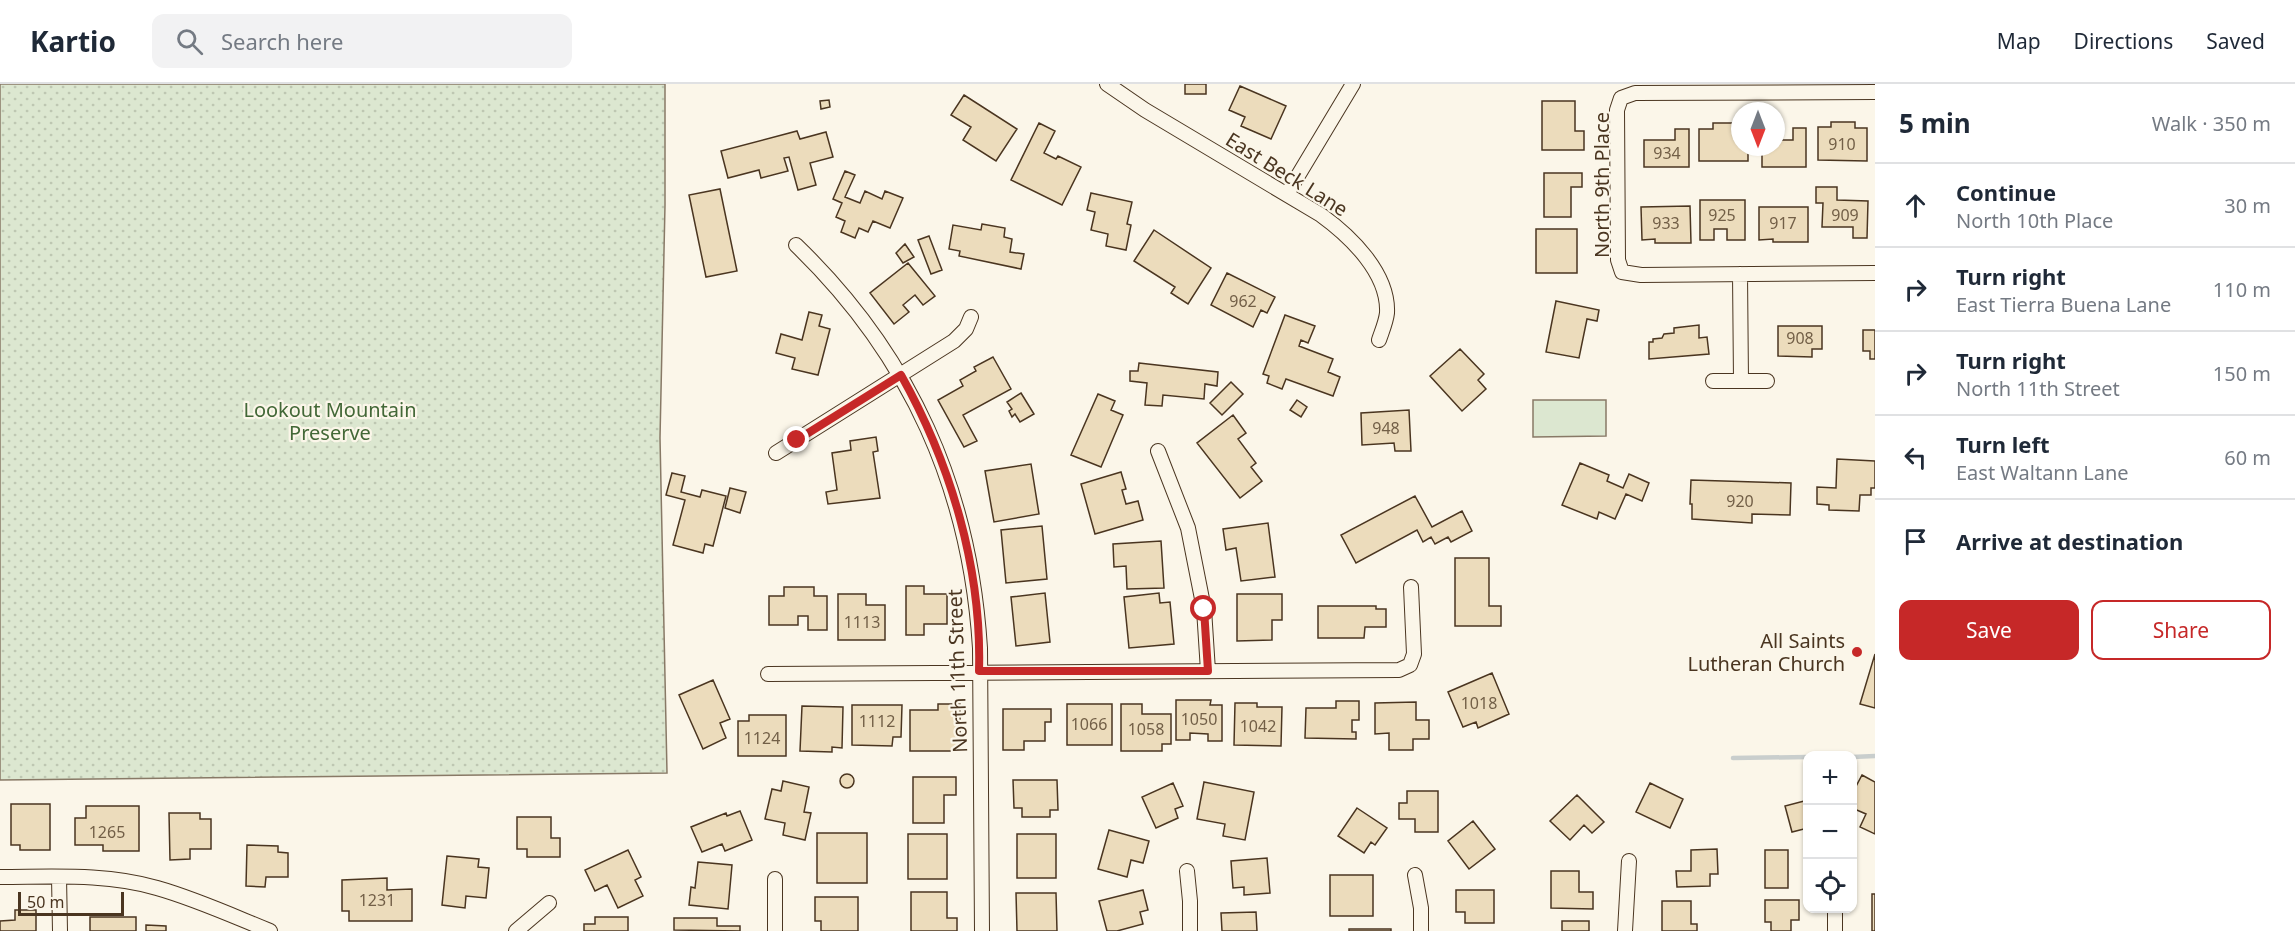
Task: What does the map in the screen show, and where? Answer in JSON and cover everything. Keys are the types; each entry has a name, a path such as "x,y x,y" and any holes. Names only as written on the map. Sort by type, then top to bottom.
{"street":[{"name":"East Beck Lane","path":"1107,84 1287,194 1344,232 1377,274 1386,299 1387,313 1379,340"},
{"path":"1287,194 1353,84"},
{"path":"1681,89 1875,92"},
{"name":"North 9th Place","path":"1681,89 1635,93 1621,98 1617,110 1618,260 1622,272 1641,275 1740,273"},
{"name":"North 11th Street","path":"796,245 854,307 901,375 927,425 961,521 977,608 982,931"},
{"path":"1741,381 1740,273 1875,273"},
{"path":"776,453 954,341 966,329 971,317"},
{"path":"1713,381 1767,381"},
{"path":"1158,451 1188,528 1204,609 1208,671"},
{"path":"768,674 1399,670 1410,665 1414,654 1411,587"},
{"path":"1625,931 1629,861"},
{"path":"1186,871 1190,901 1190,931"},
{"path":"1415,875 1421,908 1421,931"},
{"path":"0,877 114,879 156,888 270,931"},
{"path":"59,877 60,931"},
{"path":"775,879 775,931"},
{"path":"516,931 549,903"},
{"path":"1835,913 1835,931"}],"green space":[{"name":"Lookout Mountain Preserve","path":"0,84 665,84 660,438 667,773 0,780"},
{"path":"1533,400 1606,400 1606,436 1533,437"}],"building":[{"path":"1185,84 1206,84 1206,94 1185,94"},
{"path":"1240,86 1286,106 1271,139 1241,126 1245,117 1229,110"},
{"path":"964,95 1017,129 996,161 963,140 971,127 951,115"},
{"path":"829,100 830,107 821,109 820,101"},
{"path":"1542,101 1575,101 1575,131 1584,131 1584,150 1542,150"},
{"path":"1831,122 1855,122 1855,128 1867,128 1867,161 1818,160 1818,127 1831,127"},
{"path":"1039,123 1055,131 1044,153 1056,159 1058,156 1081,167 1062,205 1011,180"},
{"path":"1713,123 1731,123 1731,156 1748,156 1748,161 1699,161 1699,129 1713,129"},
{"path":"1793,128 1806,128 1806,167 1762,167 1762,156 1785,156 1785,140 1793,140"},
{"path":"1675,129 1689,129 1689,167 1644,167 1644,140 1675,140"},
{"path":"797,131 800,139 826,132 833,157 810,163 816,185 798,190 789,157 784,158 788,171 761,178 759,170 728,178 721,151"},
{"path":"845,171 855,175 845,197 860,203 865,191 882,199 885,191 903,198 890,228 873,221 868,232 859,228 855,238 841,232 845,221 836,217 842,203 833,199"},
{"path":"1544,173 1582,173 1582,187 1571,187 1571,217 1544,217"},
{"path":"1816,187 1837,187 1837,200 1868,201 1867,238 1853,238 1853,227 1822,227 1823,203 1816,203"},
{"path":"720,189 737,271 706,277 689,195"},
{"path":"1091,193 1132,202 1127,224 1131,225 1126,250 1106,246 1108,234 1091,230 1095,212 1087,210"},
{"path":"1700,200 1745,200 1745,240 1727,240 1727,229 1714,229 1714,240 1700,240"},
{"path":"1690,206 1691,243 1655,243 1655,239 1642,240 1641,207"},
{"path":"1759,207 1808,207 1808,242 1759,240"},
{"path":"982,224 1005,228 1004,237 1012,239 1010,252 1024,254 1021,269 959,256 960,251 949,249 953,225 981,230"},
{"path":"1536,229 1577,229 1577,273 1536,273"},
{"path":"1154,230 1211,268 1188,304 1171,293 1175,287 1134,261"},
{"path":"929,236 942,270 931,274 918,240"},
{"path":"905,244 914,257 903,263 896,253"},
{"path":"908,263 935,296 923,305 915,295 903,305 909,312 894,324 870,293"},
{"path":"1227,273 1275,297 1267,313 1261,310 1253,327 1211,305"},
{"path":"1556,301 1599,310 1597,321 1587,319 1579,358 1546,352"},
{"path":"809,312 822,315 819,326 830,329 818,375 792,369 795,358 776,353 781,334 802,340"},
{"path":"1285,315 1315,326 1308,343 1301,340 1299,346 1333,359 1328,372 1340,377 1333,396 1286,379 1282,389 1267,383 1269,376 1263,374"},
{"path":"1699,325 1699,338 1707,337 1709,354 1649,359 1649,342 1653,342 1653,339 1674,333 1674,328"},
{"path":"1778,326 1822,326 1822,349 1812,349 1812,357 1778,356"},
{"path":"1863,330 1875,330 1875,359 1870,359 1870,351 1863,351"},
{"path":"1460,349 1484,374 1478,380 1486,389 1462,411 1430,376"},
{"path":"993,357 1011,389 963,415 977,441 964,447 938,400 963,386 960,380 976,371 974,367"},
{"path":"1139,363 1218,372 1217,386 1205,384 1204,399 1163,395 1162,406 1145,405 1147,383 1130,381 1130,371 1138,371"},
{"path":"1231,382 1243,394 1222,415 1210,403"},
{"path":"1021,393 1034,414 1020,422 1015,414 1012,417 1009,411 1012,409 1007,402"},
{"path":"1098,394 1115,401 1111,410 1123,415 1101,467 1071,455"},
{"path":"1297,400 1307,407 1301,417 1290,410"},
{"path":"1409,410 1411,451 1395,451 1394,443 1362,445 1361,413"},
{"path":"1233,415 1246,433 1238,439 1256,463 1251,467 1262,481 1240,498 1197,443"},
{"path":"876,437 878,451 873,452 880,498 828,504 826,492 837,490 832,453 851,450 850,441"},
{"path":"1837,459 1875,461 1875,488 1871,488 1871,495 1860,495 1859,511 1829,510 1829,505 1817,504 1817,487 1836,488"},
{"path":"1580,463 1609,475 1607,481 1623,488 1629,474 1649,483 1642,501 1626,494 1615,519 1599,512 1597,519 1562,505"},
{"path":"1031,464 1039,514 994,522 985,471"},
{"path":"1121,472 1126,489 1122,490 1126,504 1138,501 1143,520 1095,534 1081,484"},
{"path":"672,473 685,476 681,492 700,497 702,490 726,496 713,546 705,544 703,553 673,545 685,500 666,495"},
{"path":"1691,480 1791,483 1790,515 1752,514 1752,523 1692,519"},
{"path":"730,488 746,492 740,513 725,508"},
{"path":"1415,496 1432,527 1462,511 1472,531 1451,542 1448,537 1435,544 1431,537 1423,542 1417,530 1356,563 1341,535"},
{"path":"1268,523 1275,577 1241,581 1236,548 1226,550 1223,529"},
{"path":"1042,526 1047,579 1006,583 1001,530"},
{"path":"1161,541 1164,588 1127,589 1126,566 1114,567 1113,544"},
{"path":"1455,558 1489,558 1489,606 1501,606 1501,626 1455,626"},
{"path":"906,586 924,586 924,594 947,594 947,624 924,624 924,635 906,635"},
{"path":"784,587 814,587 814,596 827,596 827,630 808,630 808,616 798,616 798,625 769,625 769,596 784,596"},
{"path":"1045,593 1050,642 1016,646 1011,597"},
{"path":"1159,593 1160,603 1170,602 1174,644 1129,648 1124,597"},
{"path":"838,594 866,594 866,605 885,605 885,640 838,640"},
{"path":"1237,594 1282,594 1282,620 1272,620 1272,640 1237,641"},
{"path":"1318,606 1376,606 1376,609 1386,609 1386,627 1365,627 1364,638 1318,638"},
{"path":"1875,654 1875,708 1860,704"},
{"path":"1492,673 1509,714 1478,728 1476,722 1463,727 1448,692"},
{"path":"713,680 730,719 720,723 726,738 703,749 679,695"},
{"path":"1176,700 1211,700 1210,705 1222,705 1222,741 1208,741 1208,734 1190,733 1190,740 1176,740"},
{"path":"1336,701 1359,701 1359,720 1352,720 1352,732 1356,732 1356,739 1305,738 1306,708 1336,708"},
{"path":"1416,702 1416,720 1429,720 1429,739 1413,739 1413,750 1389,750 1389,733 1375,734 1375,703"},
{"path":"1235,703 1257,703 1257,707 1282,707 1281,746 1234,745"},
{"path":"938,704 960,704 960,751 910,751 910,710 938,710"},
{"path":"1067,704 1112,704 1112,745 1067,745"},
{"path":"1121,704 1142,704 1142,714 1171,714 1171,744 1162,744 1162,751 1121,751"},
{"path":"852,705 902,705 901,737 893,737 892,746 852,745"},
{"path":"802,706 843,707 842,748 832,747 832,752 800,751"},
{"path":"1003,709 1051,709 1051,722 1045,722 1045,741 1024,741 1024,750 1003,750"},
{"path":"749,715 786,715 786,756 738,756 738,721 749,721"},
{"path":"844,774 850,774 854,781 850,788 844,788 840,784 840,778"},
{"path":"1862,775 1875,782 1875,834 1860,827 1866,814 1857,810 1857,784"},
{"path":"913,777 956,777 956,795 944,795 944,823 913,823"},
{"path":"1013,780 1057,780 1058,810 1050,810 1050,817 1022,817 1022,808 1014,808"},
{"path":"783,781 809,787 804,812 811,813 805,840 783,835 785,823 765,819 772,789 781,791"},
{"path":"1204,782 1254,792 1245,840 1223,836 1225,824 1197,819"},
{"path":"1173,783 1183,806 1175,809 1178,818 1156,828 1142,797"},
{"path":"1650,783 1683,799 1670,828 1636,812"},
{"path":"1407,791 1438,791 1438,832 1415,832 1415,819 1399,819 1399,803 1407,803"},
{"path":"1577,795 1604,822 1592,833 1584,825 1570,840 1550,821"},
{"path":"1803,801 1803,829 1792,832 1785,806"},
{"path":"11,804 50,804 50,850 20,850 20,845 11,845"},
{"path":"86,806 139,806 139,851 103,851 103,845 75,845 75,818 86,818"},
{"path":"1357,808 1387,828 1375,845 1371,842 1364,853 1338,836"},
{"path":"740,811 752,840 725,851 722,844 702,852 691,827 726,813 727,816"},
{"path":"169,813 200,813 200,819 211,819 211,849 190,849 190,859 170,860"},
{"path":"517,817 551,817 551,838 560,838 560,857 527,857 527,849 517,849"},
{"path":"1473,821 1495,849 1469,869 1448,841"},
{"path":"1109,830 1149,841 1143,863 1131,860 1127,877 1098,869"},
{"path":"817,833 867,833 867,883 817,883"},
{"path":"908,834 947,834 947,879 908,879"},
{"path":"1017,834 1056,834 1056,878 1017,878"},
{"path":"247,845 278,846 278,852 288,853 288,877 266,877 265,887 246,886"},
{"path":"1717,849 1718,874 1710,874 1710,886 1677,887 1676,871 1691,871 1691,850"},
{"path":"628,850 641,877 635,880 643,896 618,908 607,885 595,891 585,870"},
{"path":"1765,850 1788,850 1788,888 1765,888"},
{"path":"447,856 479,859 478,867 489,868 486,898 466,896 465,908 442,905"},
{"path":"1267,858 1270,893 1244,895 1244,887 1233,888 1231,861"},
{"path":"698,862 732,865 728,909 689,905 691,887 695,888"},
{"path":"1551,871 1579,871 1579,892 1593,892 1593,909 1551,908"},
{"path":"1330,875 1373,875 1373,916 1330,916"},
{"path":"387,878 387,890 412,889 412,921 349,921 349,911 342,911 342,880"},
{"path":"1143,890 1148,910 1140,912 1143,924 1117,931 1107,931 1099,901"},
{"path":"1456,890 1494,890 1494,923 1465,923 1465,912 1456,912"},
{"path":"911,892 947,892 947,918 957,918 957,931 911,931"},
{"path":"1016,893 1056,893 1057,931 1017,931"},
{"path":"1872,894 1875,894 1875,931 1872,931"},
{"path":"815,897 858,897 858,931 821,931 821,921 815,921"},
{"path":"1765,900 1799,900 1799,920 1791,920 1791,931 1771,931 1771,922 1765,922"},
{"path":"1662,901 1691,901 1691,924 1697,924 1697,931 1662,931"},
{"path":"15,910 36,910 36,931 0,931 0,921 15,920"},
{"path":"1256,912 1257,931 1222,931 1221,913"},
{"path":"90,917 136,917 136,931 90,931"},
{"path":"595,917 628,917 628,931 584,931 584,924 595,924"},
{"path":"674,918 717,918 717,926 740,926 740,931 674,930"},
{"path":"1562,921 1589,921 1589,931 1562,931"},
{"path":"146,925 166,926 166,931 146,931"},
{"path":"1349,929 1391,929 1391,931 1349,931"}],"waterway":[{"path":"1857,757 1875,756"},
{"path":"1733,758 1803,757"}],"place":[{"name":"All Saints Lutheran Church","path":"1857,652"}],"route":[{"path":"797,440 901,375 927,425 961,521 977,608 979,671 1208,671 1204,609"}]}
